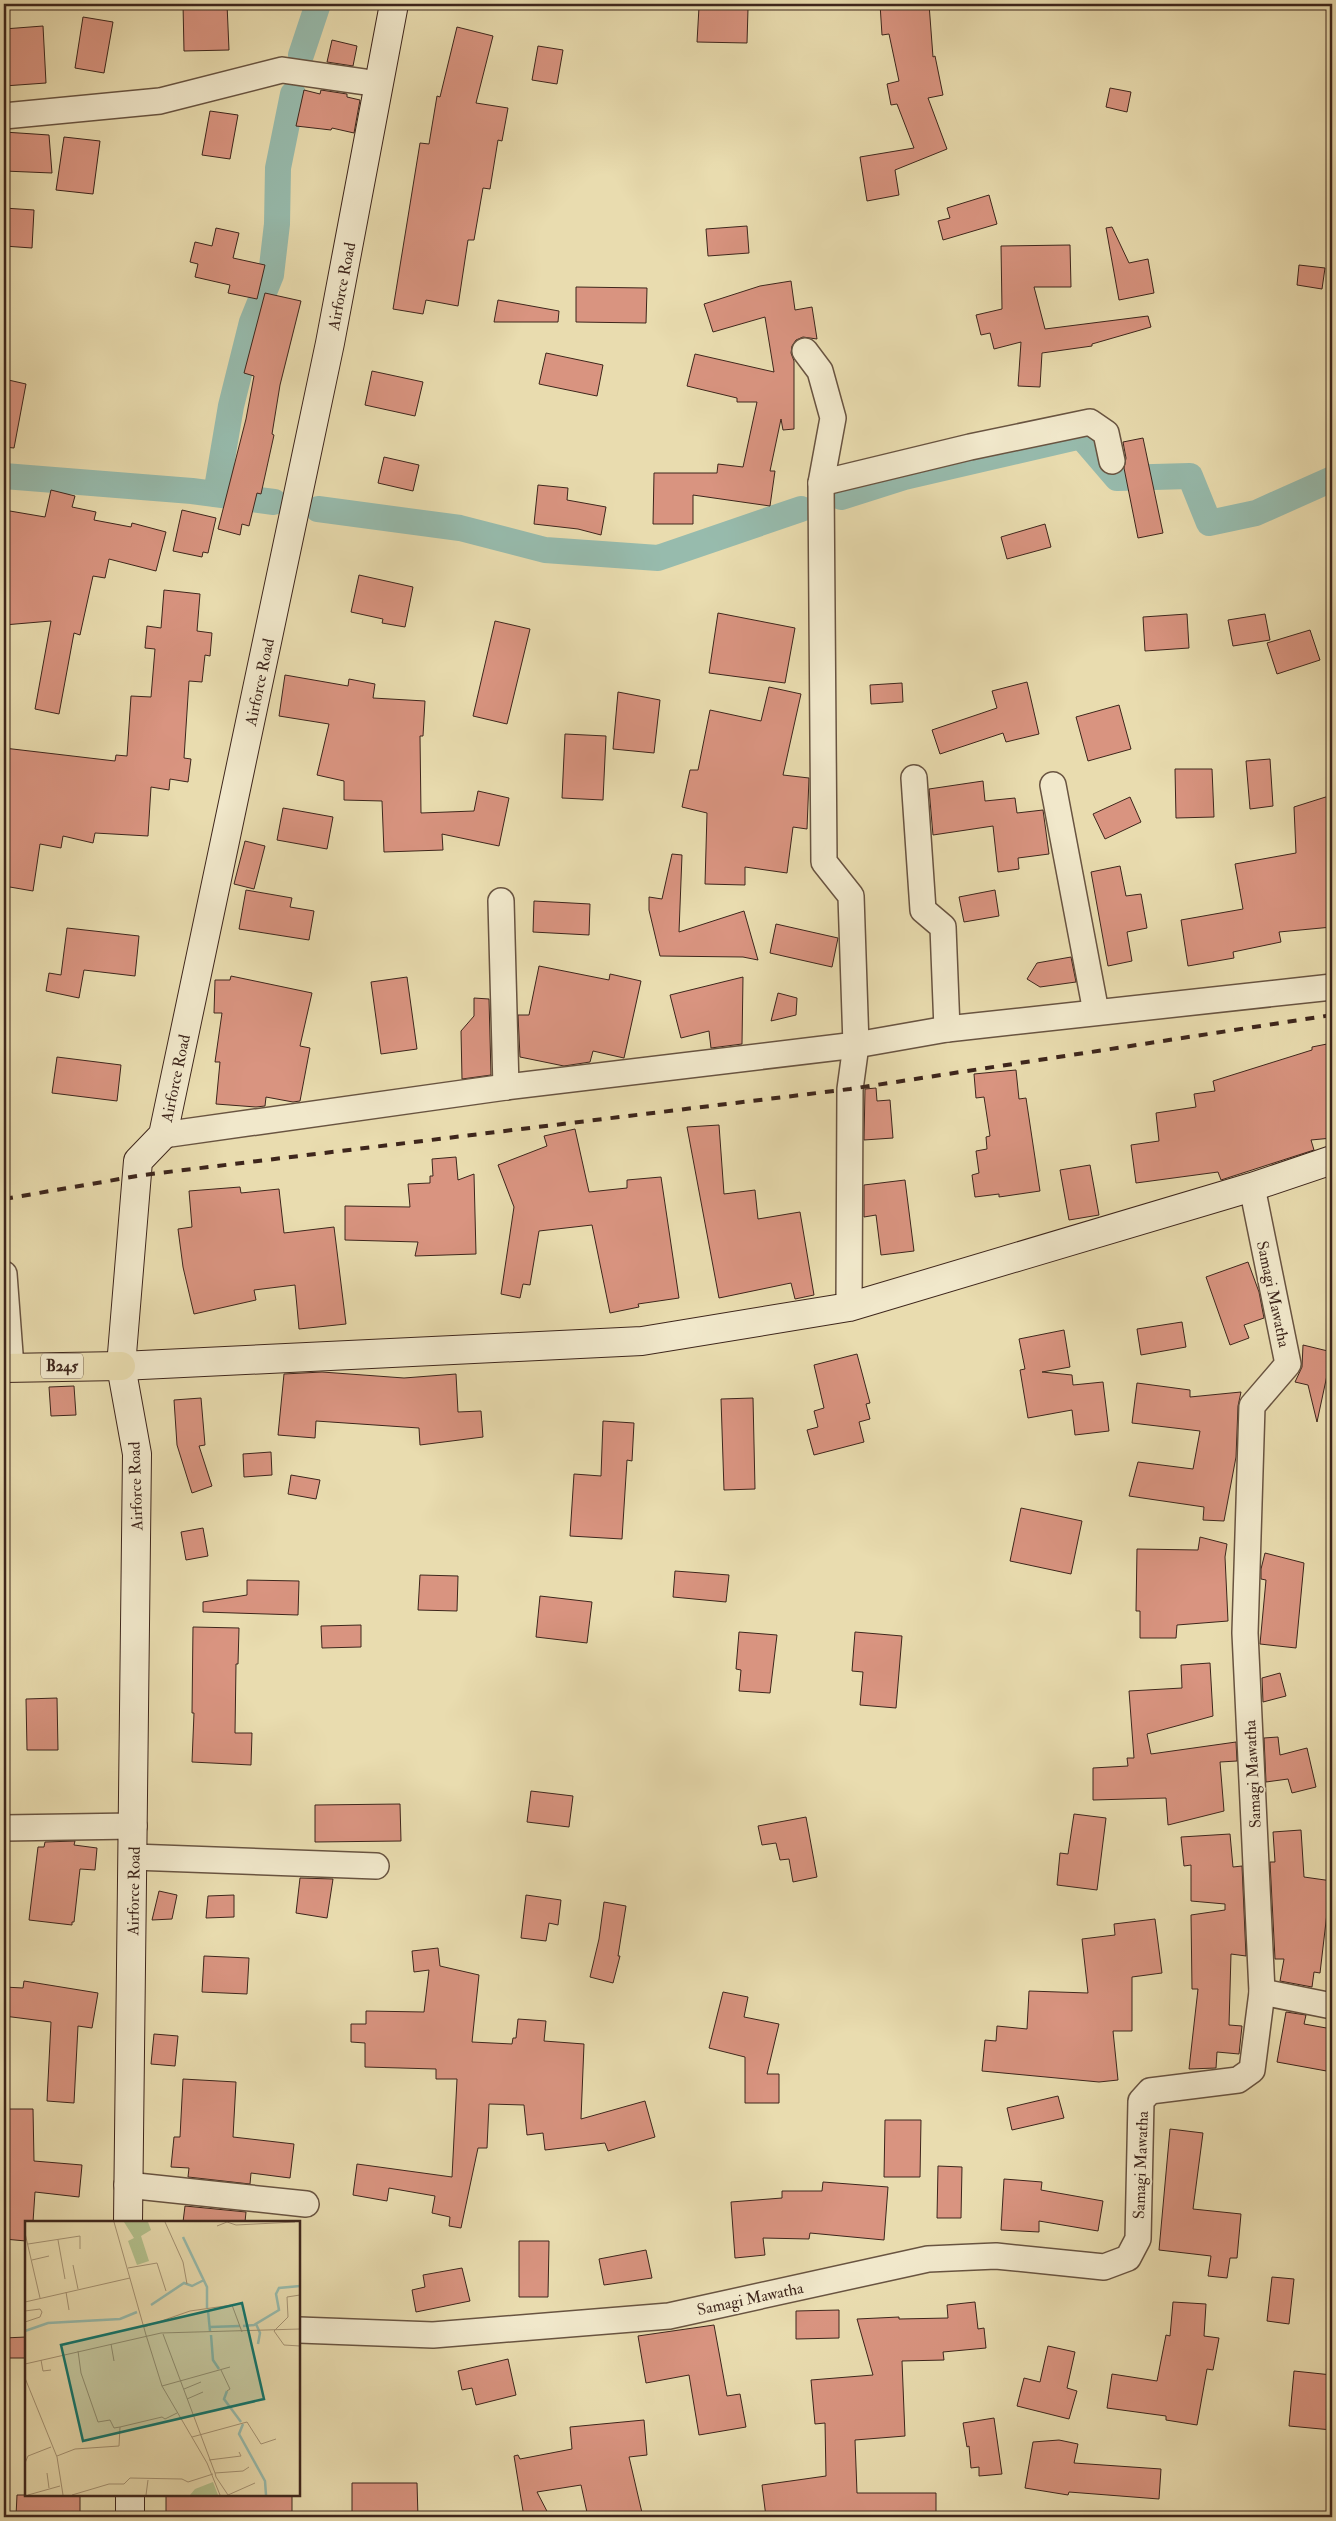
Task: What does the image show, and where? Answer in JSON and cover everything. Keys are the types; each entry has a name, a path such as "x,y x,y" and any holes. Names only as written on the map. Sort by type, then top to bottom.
{"main road":[{"name":"B245","path":"7,1367 121,1366"}],"street":[{"name":"Airforce Road","path":"128,2221 137,1454 121,1366 138,1161 163,1135 330,343 394,4"},
{"path":"4,116 160,101 282,70 379,84"},
{"path":"805,351 820,371 833,418 821,483 824,862 851,896 856,1045 850,1089 849,1307"},
{"path":"821,483 970,447 1090,422 1106,433 1112,461"},
{"path":"914,778 923,910 944,927 946,1029"},
{"path":"1053,785 1096,1012"},
{"path":"501,901 506,1087"},
{"path":"163,1135 506,1087 856,1045 946,1029 1332,987"},
{"path":"121,1366 642,1341 849,1307 1252,1187 1332,1160"},
{"name":"Samagi Mawatha","path":"300,2330 433,2334 669,2316 928,2258 996,2256 1104,2267 1128,2258 1138,2239 1141,2101 1150,2091 1238,2080 1252,2070 1262,1992 1245,1633 1252,1406 1288,1364 1252,1187"},
{"path":"4,1274 7,1367"},
{"path":"4,1828 134,1826"},
{"path":"133,1857 376,1866"},
{"path":"1262,1992 1332,2006"},
{"path":"127,2185 306,2204"},
{"path":"130,2496 130,2517"}],"building":[{"path":"183,4 227,4 229,50 184,51"},
{"path":"880,4 929,4 933,57 935,56 943,95 928,98 947,149 895,170 899,195 867,201 860,157 914,148 897,104 891,105 887,84 899,81 889,34 882,35"},
{"path":"699,7 748,9 747,43 697,42"},
{"path":"83,17 113,22 104,73 75,68"},
{"path":"43,26 46,83 4,86 4,29"},
{"path":"457,27 493,36 476,103 508,108 502,141 498,140 490,189 483,188 474,240 468,240 458,306 426,300 423,314 393,309 420,143 429,144 437,96 440,97"},
{"path":"332,40 357,46 353,66 327,62"},
{"path":"538,46 563,50 557,84 532,80"},
{"path":"1110,88 1131,92 1127,112 1106,107"},
{"path":"304,90 320,94 321,90 347,94 347,97 360,100 354,133 332,128 331,130 296,126"},
{"path":"210,111 238,115 230,159 202,155"},
{"path":"4,132 49,135 52,173 4,171"},
{"path":"64,137 100,141 93,194 56,190"},
{"path":"989,195 997,224 943,240 938,221 950,218 947,208"},
{"path":"4,208 34,210 32,248 4,246"},
{"path":"747,226 749,253 708,256 706,229"},
{"path":"1112,227 1129,263 1148,259 1154,293 1119,300 1106,228"},
{"path":"216,228 239,233 233,258 265,265 257,299 228,293 230,285 195,277 198,264 190,262 195,242 212,246"},
{"path":"1070,245 1071,287 1034,287 1045,329 1148,316 1151,327 1092,344 1092,346 1042,353 1040,387 1018,386 1021,342 994,349 990,333 981,335 976,315 1002,309 1001,246"},
{"path":"1299,265 1325,268 1322,289 1297,285"},
{"path":"791,281 795,310 812,307 817,339 803,337 796,340 792,346 791,353 794,361 794,429 783,430 781,419 770,471 775,471 770,506 693,495 693,524 653,524 654,473 717,473 718,464 743,467 757,402 737,402 737,398 687,386 695,354 774,372 765,317 713,332 704,304 760,286"},
{"path":"576,287 647,288 646,323 576,322"},
{"path":"265,293 301,301 280,385 272,434 274,435 261,494 257,493 249,526 242,524 240,535 218,529 246,419 254,376 244,373"},
{"path":"498,300 559,311 558,322 494,322"},
{"path":"546,353 603,365 597,396 539,384"},
{"path":"372,371 423,382 415,416 365,405"},
{"path":"4,379 26,384 14,448 4,447"},
{"path":"1143,438 1163,533 1138,538 1124,468 1126,458 1123,442"},
{"path":"384,457 419,465 413,491 378,483"},
{"path":"538,485 568,488 567,500 606,507 601,535 578,529 534,524"},
{"path":"51,490 75,496 72,507 96,512 94,520 131,527 132,523 166,532 156,571 109,559 105,578 93,576 80,635 74,633 59,714 35,709 51,621 4,625 4,510 45,517"},
{"path":"182,510 216,518 208,553 203,552 202,557 173,551"},
{"path":"1045,524 1051,547 1007,559 1001,537"},
{"path":"359,575 413,587 405,627 382,623 383,619 351,612"},
{"path":"164,590 200,594 197,631 212,633 210,656 205,655 202,682 189,681 184,758 191,759 188,782 170,779 169,790 151,787 148,836 95,833 93,843 63,836 61,848 40,844 33,891 4,886 4,831 9,805 4,805 4,748 115,761 116,755 127,756 131,696 151,697 155,649 145,648 147,626 161,628"},
{"path":"718,613 795,628 785,683 709,673"},
{"path":"1187,614 1189,648 1145,651 1143,617"},
{"path":"1265,614 1270,640 1233,646 1228,620"},
{"path":"495,621 530,629 507,724 473,716"},
{"path":"1310,630 1320,660 1277,674 1267,643"},
{"path":"285,675 348,686 349,679 375,684 373,698 425,701 423,736 420,736 421,813 474,811 478,791 509,798 499,846 442,834 443,850 384,852 382,801 344,800 344,781 317,775 329,724 279,716"},
{"path":"1027,682 1039,734 1006,742 1003,733 940,754 932,730 997,708 992,691"},
{"path":"902,683 903,702 871,704 870,685"},
{"path":"769,687 801,694 783,775 809,778 807,829 793,827 787,873 745,867 745,885 705,884 707,813 682,807 690,770 698,770 710,710 761,721"},
{"path":"618,692 660,700 654,753 613,749"},
{"path":"1119,705 1131,749 1088,761 1076,717"},
{"path":"565,734 606,736 603,800 562,798"},
{"path":"1270,759 1273,806 1250,809 1246,761"},
{"path":"1175,769 1212,769 1214,817 1176,818"},
{"path":"983,781 985,801 1015,798 1017,813 1043,810 1049,854 1018,858 1019,869 998,872 993,826 933,835 929,789"},
{"path":"1332,795 1332,881 1330,881 1332,927 1279,932 1281,942 1233,952 1234,958 1188,966 1181,920 1243,909 1235,864 1296,853 1294,807"},
{"path":"1130,797 1141,822 1105,839 1093,814"},
{"path":"283,808 333,817 327,849 277,840"},
{"path":"245,841 265,846 254,889 234,884"},
{"path":"672,854 682,855 679,932 744,911 758,960 743,957 660,956 649,910 649,897 662,899"},
{"path":"1120,866 1126,896 1141,894 1147,928 1127,932 1132,961 1108,966 1091,872"},
{"path":"246,890 292,898 290,907 314,911 309,940 239,929"},
{"path":"995,890 999,916 964,922 959,897"},
{"path":"534,901 590,904 589,935 533,932"},
{"path":"776,924 838,938 832,967 770,953"},
{"path":"67,928 139,936 135,976 84,970 79,998 46,991 49,973 61,975"},
{"path":"1071,957 1076,982 1040,987 1027,979 1037,963"},
{"path":"539,966 609,980 610,974 641,981 624,1058 593,1051 590,1062 564,1066 520,1057 518,1015 529,1015"},
{"path":"231,976 312,993 300,1046 310,1048 300,1101 293,1102 266,1097 265,1106 216,1104 220,1062 215,1062 222,1013 214,1013 215,980 230,980"},
{"path":"407,977 417,1049 381,1054 371,982"},
{"path":"743,977 742,1044 711,1048 709,1031 681,1038 670,995"},
{"path":"778,993 797,998 796,1015 771,1021"},
{"path":"474,998 489,999 491,1075 462,1079 461,1031 474,1016"},
{"path":"1332,1043 1332,1138 1311,1140 1314,1150 1221,1180 1218,1172 1136,1183 1131,1145 1159,1141 1156,1113 1196,1107 1194,1094 1215,1091 1213,1081 1312,1050 1312,1047"},
{"path":"57,1057 121,1065 117,1101 52,1093"},
{"path":"1016,1070 1019,1099 1026,1098 1040,1191 999,1197 999,1194 975,1197 972,1175 979,1173 976,1151 987,1149 986,1137 990,1136 984,1097 976,1098 974,1074"},
{"path":"876,1088 877,1101 890,1100 893,1138 864,1140 865,1089"},
{"path":"719,1125 724,1194 755,1190 758,1219 800,1212 814,1295 795,1299 791,1283 719,1298 687,1127"},
{"path":"575,1129 589,1192 627,1188 627,1180 661,1177 679,1298 638,1304 639,1307 610,1313 592,1225 539,1231 530,1285 523,1284 520,1298 501,1294 514,1207 498,1165 547,1146 544,1136"},
{"path":"456,1157 458,1180 474,1174 476,1254 415,1256 418,1242 345,1240 345,1206 410,1207 408,1184 430,1183 430,1176 433,1176 432,1159"},
{"path":"1090,1165 1099,1215 1069,1220 1060,1170"},
{"path":"905,1180 914,1251 881,1255 876,1215 864,1217 864,1185"},
{"path":"240,1187 241,1193 279,1189 284,1233 334,1227 346,1324 299,1329 295,1285 254,1290 256,1300 194,1314 183,1267 178,1229 192,1227 189,1191"},
{"path":"1248,1262 1259,1292 1264,1318 1244,1325 1249,1338 1230,1345 1206,1277"},
{"path":"1182,1322 1186,1347 1141,1355 1137,1329"},
{"path":"1064,1330 1070,1367 1042,1372 1072,1375 1073,1385 1103,1382 1109,1431 1075,1435 1072,1410 1028,1418 1020,1370 1025,1369 1019,1339"},
{"path":"1303,1345 1332,1352 1317,1422 1308,1385 1295,1382 1302,1367"},
{"path":"857,1354 870,1403 866,1404 870,1419 859,1422 864,1442 814,1455 807,1430 818,1427 814,1411 824,1408 814,1365"},
{"path":"322,1372 404,1378 456,1374 458,1412 481,1411 483,1437 420,1445 419,1428 316,1421 315,1438 278,1435 284,1374"},
{"path":"1137,1383 1190,1390 1190,1397 1241,1392 1238,1406 1236,1457 1224,1521 1203,1520 1204,1507 1129,1496 1138,1462 1193,1469 1200,1431 1132,1423"},
{"path":"74,1386 76,1415 51,1416 49,1387"},
{"path":"201,1398 205,1445 199,1446 212,1486 192,1493 177,1445 174,1400"},
{"path":"753,1398 755,1489 724,1490 721,1399"},
{"path":"603,1421 634,1423 632,1461 627,1460 622,1539 570,1536 574,1474 601,1476"},
{"path":"271,1452 272,1475 244,1477 243,1454"},
{"path":"291,1475 320,1480 316,1499 288,1494"},
{"path":"1021,1508 1082,1521 1071,1574 1010,1561"},
{"path":"203,1528 208,1556 186,1560 181,1532"},
{"path":"1200,1537 1227,1544 1225,1557 1228,1621 1177,1625 1176,1638 1140,1638 1140,1611 1136,1611 1137,1549 1198,1550"},
{"path":"1265,1553 1304,1563 1296,1648 1260,1644 1266,1580 1261,1579 1261,1569"},
{"path":"675,1571 729,1575 726,1602 673,1597"},
{"path":"420,1575 458,1576 457,1611 418,1610"},
{"path":"247,1580 299,1581 298,1615 203,1612 203,1602 247,1595"},
{"path":"540,1596 592,1602 587,1643 536,1637"},
{"path":"361,1625 361,1647 322,1648 321,1626"},
{"path":"193,1627 239,1628 238,1664 236,1664 235,1733 252,1733 251,1765 192,1762 194,1713 192,1713"},
{"path":"739,1632 777,1635 770,1693 739,1691 741,1670 736,1669"},
{"path":"855,1632 902,1636 896,1708 860,1705 863,1672 852,1671"},
{"path":"1210,1663 1213,1716 1147,1734 1151,1754 1236,1742 1237,1761 1220,1762 1224,1811 1168,1825 1166,1798 1093,1800 1093,1768 1128,1766 1127,1758 1134,1758 1129,1691 1182,1688 1181,1665"},
{"path":"1280,1673 1286,1696 1263,1702 1262,1678"},
{"path":"57,1698 58,1750 27,1750 26,1699"},
{"path":"1278,1737 1280,1755 1307,1748 1316,1787 1292,1793 1288,1779 1266,1782 1264,1738"},
{"path":"531,1791 573,1796 569,1827 527,1822"},
{"path":"400,1804 401,1841 315,1842 315,1805"},
{"path":"1074,1814 1106,1818 1097,1890 1057,1885 1060,1853 1068,1854"},
{"path":"806,1817 817,1877 793,1882 789,1859 780,1860 776,1843 762,1845 758,1826"},
{"path":"1301,1830 1304,1877 1332,1881 1332,1914 1327,1913 1320,1973 1314,1972 1312,1987 1280,1981 1284,1959 1275,1959 1270,1862 1275,1862 1273,1832"},
{"path":"1230,1834 1233,1867 1242,1866 1246,1956 1231,1954 1229,2025 1242,2026 1239,2054 1217,2052 1216,2068 1189,2069 1198,1989 1192,1989 1191,1915 1225,1910 1225,1904 1191,1901 1191,1865 1184,1866 1181,1837"},
{"path":"75,1841 74,1845 97,1848 95,1870 80,1869 74,1922 72,1922 72,1925 29,1920 38,1847 44,1847 45,1842"},
{"path":"300,1878 333,1879 327,1918 296,1913"},
{"path":"159,1891 177,1895 172,1919 152,1920"},
{"path":"234,1895 234,1917 206,1918 208,1896"},
{"path":"526,1895 561,1900 558,1925 549,1923 546,1941 521,1938"},
{"path":"604,1902 626,1906 618,1956 620,1956 613,1983 590,1977 599,1939"},
{"path":"1155,1919 1162,1973 1132,1977 1132,2031 1113,2031 1118,2080 1099,2082 982,2071 985,2040 996,2041 997,2026 1027,2029 1029,1991 1088,1993 1082,1939 1115,1935 1114,1924"},
{"path":"438,1948 440,1966 479,1975 472,2042 512,2044 513,2038 516,2038 518,2019 546,2021 544,2041 584,2044 581,2119 645,2101 655,2137 608,2151 605,2143 545,2150 543,2133 527,2135 524,2105 489,2104 487,2148 478,2148 461,2228 449,2226 450,2217 432,2213 435,2196 389,2188 387,2201 353,2195 357,2164 452,2177 457,2079 436,2079 436,2069 365,2067 365,2043 351,2042 351,2024 366,2024 366,2011 424,2012 429,1970 414,1972 412,1951"},
{"path":"204,1956 249,1958 247,1994 202,1992"},
{"path":"24,1981 98,1993 92,2028 78,2026 74,2103 47,2101 51,2022 4,2016 4,1987 23,1988"},
{"path":"723,1992 748,1997 744,2017 779,2024 767,2074 779,2074 779,2103 745,2103 745,2057 709,2048"},
{"path":"1286,2012 1306,2015 1304,2024 1332,2029 1332,2072 1277,2062"},
{"path":"154,2034 178,2036 175,2066 151,2064"},
{"path":"183,2079 236,2082 233,2137 294,2144 290,2178 251,2173 250,2184 188,2177 189,2168 171,2167 174,2137 180,2137"},
{"path":"1058,2096 1064,2118 1012,2130 1007,2108"},
{"path":"4,2109 33,2109 34,2161 82,2165 79,2197 35,2192 33,2221 25,2221 25,2241 4,2239"},
{"path":"885,2120 921,2120 920,2177 884,2177"},
{"path":"1170,2129 1203,2133 1193,2209 1241,2214 1237,2258 1230,2258 1227,2278 1208,2276 1211,2256 1159,2250"},
{"path":"938,2166 962,2167 961,2218 937,2218"},
{"path":"1004,2179 1042,2182 1041,2190 1103,2201 1098,2231 1039,2221 1039,2232 1001,2230"},
{"path":"823,2182 888,2187 884,2240 810,2233 809,2239 763,2238 765,2255 735,2258 731,2202 782,2198 782,2191 822,2191"},
{"path":"185,2206 246,2212 245,2221 183,2221"},
{"path":"519,2241 549,2241 548,2297 519,2297"},
{"path":"646,2250 652,2278 604,2285 599,2259"},
{"path":"462,2268 470,2301 416,2312 412,2290 425,2287 423,2275"},
{"path":"1272,2277 1294,2279 1289,2324 1267,2321"},
{"path":"975,2302 978,2329 984,2328 986,2348 943,2352 944,2360 902,2361 905,2436 855,2440 857,2493 936,2493 936,2517 766,2517 762,2485 826,2476 825,2423 815,2424 811,2380 873,2375 857,2319 899,2317 899,2319 948,2318 947,2305"},
{"path":"1173,2302 1206,2304 1204,2336 1219,2338 1213,2370 1207,2369 1197,2425 1166,2420 1166,2416 1107,2408 1112,2374 1157,2381 1166,2335 1170,2336"},
{"path":"839,2310 839,2338 796,2339 796,2311"},
{"path":"714,2325 727,2396 740,2394 746,2427 699,2435 689,2375 646,2383 638,2336"},
{"path":"25,2337 25,2358 4,2358 4,2338"},
{"path":"1048,2346 1075,2352 1067,2388 1077,2391 1069,2419 1017,2406 1024,2378 1040,2382"},
{"path":"508,2359 516,2395 476,2405 472,2388 462,2390 458,2371"},
{"path":"1294,2371 1332,2375 1332,2430 1289,2426"},
{"path":"994,2418 1002,2474 979,2476 979,2467 971,2468 969,2446 967,2447 963,2423"},
{"path":"644,2420 647,2455 629,2457 643,2517 588,2517 581,2485 537,2492 550,2517 524,2517 514,2456 518,2455 520,2459 572,2449 570,2427"},
{"path":"1059,2440 1078,2444 1074,2463 1161,2469 1159,2499 1069,2492 1068,2495 1025,2488 1033,2442"},
{"path":"352,2483 417,2483 418,2517 352,2517"},
{"path":"17,2495 80,2496 80,2517 16,2516"},
{"path":"166,2496 292,2496 292,2517 166,2517"}],"waterway":[{"path":"301,55 318,4"},
{"path":"216,494 231,406 252,322 271,275 277,224 278,168 293,94"},
{"path":"841,497 904,477 1081,436 1117,478 1190,476 1209,523 1256,513 1332,479"},
{"path":"4,476 192,491 274,502"},
{"path":"318,509 460,528 545,550 658,558 801,509"}],"railway":[{"path":"4,1199 143,1175 850,1089 1332,1015"}]}
